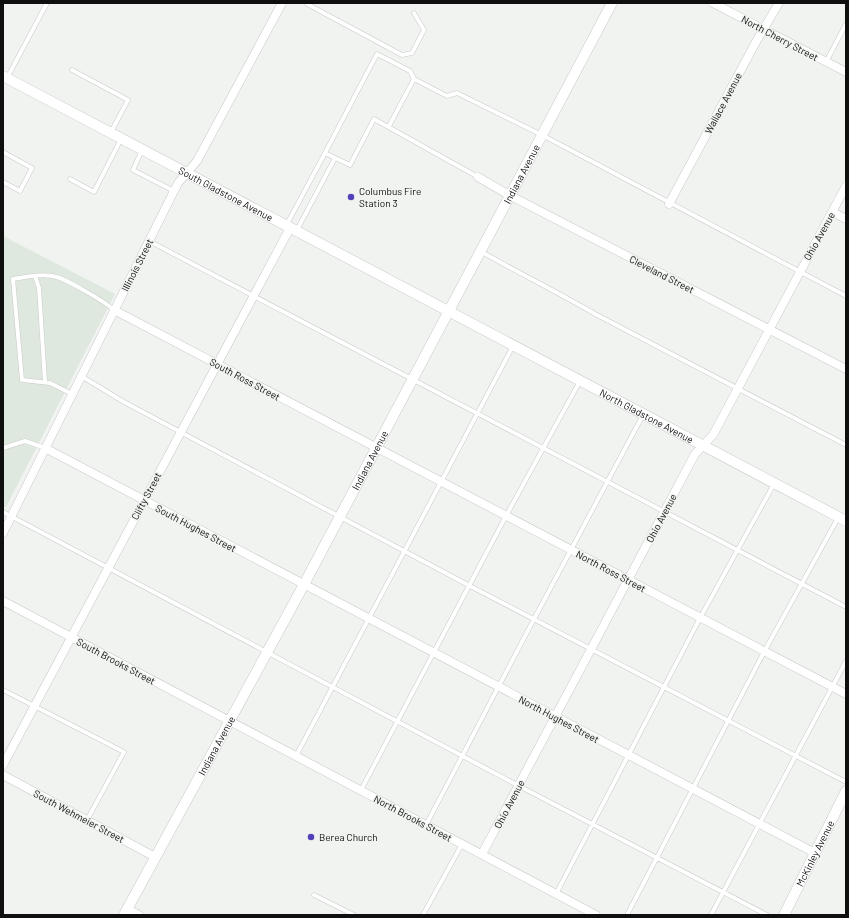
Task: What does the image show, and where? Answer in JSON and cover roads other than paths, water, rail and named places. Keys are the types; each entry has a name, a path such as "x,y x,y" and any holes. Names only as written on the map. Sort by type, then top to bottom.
{"street":[{"name":"Illinois Street","path":"3,533 174,191 197,161 282,3"},
{"name":"Indiana Avenue","path":"125,912 304,585 411,380 612,3"},
{"name":"North Cherry Street","path":"714,3 763,30 846,72"},
{"name":"Wallace Avenue","path":"669,204 779,3"},
{"name":"South Gladstone Avenue","path":"5,77 448,311"},
{"name":"Cleveland Street","path":"478,177 509,195 846,369"},
{"name":"Ohio Avenue","path":"482,854 695,454 713,435 846,186"},
{"path":"832,212 846,219"},
{"name":"Clifty Street","path":"3,765 291,228"},
{"name":"South Ross Street","path":"114,310 361,441 376,447"},
{"name":"North Gladstone Avenue","path":"448,311 842,519"},
{"name":"North Ross Street","path":"376,447 846,694"},
{"name":"South Hughes Street","path":"45,448 304,585"},
{"name":"North Hughes Street","path":"304,585 815,853"},
{"name":"South Brooks Street","path":"3,601 230,721"},
{"name":"North Brooks Street","path":"230,721 596,915"},
{"name":"South Wehmeier Street","path":"3,775 155,857"},
{"name":"McKinley Avenue","path":"784,915 846,791"},
{"path":"125,912 139,915"}],"lane":[{"path":"5,77 47,3"},
{"path":"307,3 402,55 412,53 424,30 414,13"},
{"path":"826,62 846,24"},
{"path":"291,228 325,153 377,54 410,71 414,80 447,96 457,93 542,135 669,204 846,296"},
{"path":"72,70 128,100 110,133"},
{"path":"389,126 414,80"},
{"path":"325,153 350,165 374,118 478,177"},
{"path":"70,179 94,192 122,139"},
{"path":"143,150 133,170 174,191"},
{"path":"3,152 32,168 20,191 3,182"},
{"path":"291,228 335,158"},
{"path":"149,241 846,608"},
{"path":"480,250 537,283 562,294 597,315 846,445"},
{"path":"72,394 50,383 22,380 13,279 35,276 56,277 105,302 114,310"},
{"path":"35,276 38,288 45,382"},
{"path":"296,756 440,481 513,346"},
{"path":"81,376 124,402 405,550 470,586 730,720 846,782"},
{"path":"362,790 506,516 580,381"},
{"path":"426,825 643,415"},
{"path":"3,448 25,441 45,448"},
{"path":"556,894 700,618 774,484"},
{"path":"3,512 267,653 519,786 560,806 591,825 767,915"},
{"path":"627,915 730,720 764,652 801,584 842,519"},
{"path":"711,915 846,661"},
{"path":"3,690 124,752 87,820"},
{"path":"423,915 462,843"},
{"path":"314,894 354,915"}],"place":[{"name":"Columbus Fire Station 3","path":"351,197"},
{"name":"Berea Church","path":"311,837"}]}
